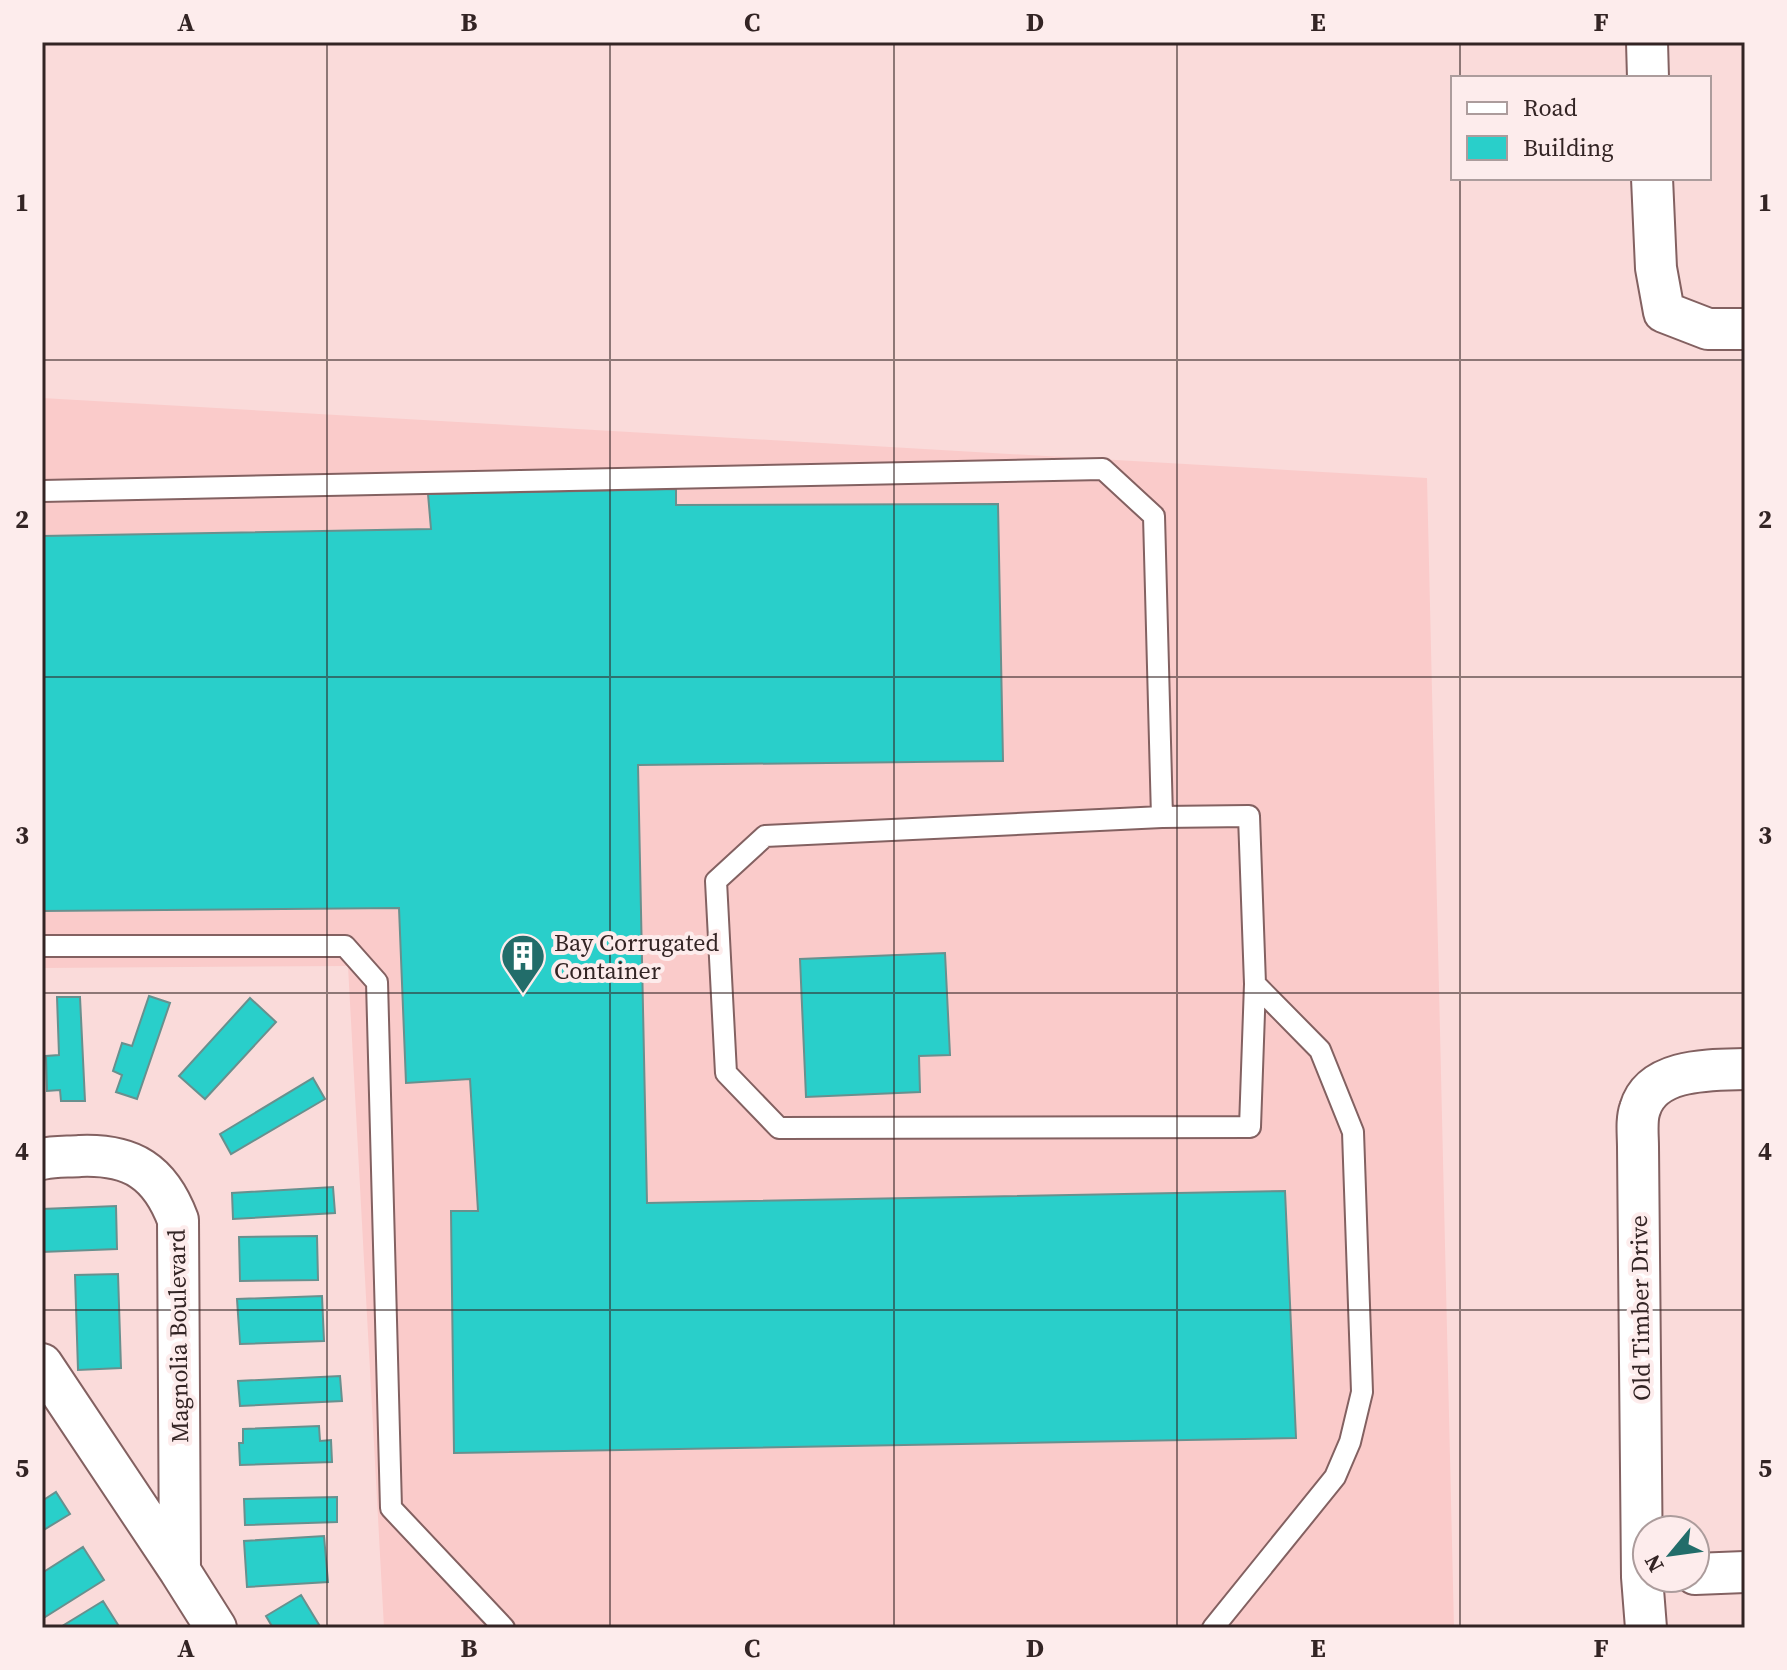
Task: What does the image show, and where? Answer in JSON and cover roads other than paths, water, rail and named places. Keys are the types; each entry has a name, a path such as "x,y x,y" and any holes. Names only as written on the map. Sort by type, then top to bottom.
{"street":[{"path":"1647,42 1648,76"},
{"path":"1652,180 1656,268 1664,312 1708,329 1745,329"},
{"name":"Old Timber Drive","path":"1644,1514 1640,1109 1654,1085 1677,1076 1711,1070 1745,1069"},
{"name":"Magnolia Boulevard","path":"42,1159 89,1156 124,1158 159,1182 178,1220 180,1571"},
{"path":"42,1364 216,1628"},
{"path":"1711,1573 1745,1572"},
{"name":"Old Timber Drive","path":"1645,1594 1646,1628"}],"lane":[{"path":"42,491 1103,469 1154,516 1162,817"},
{"path":"1249,816 1255,984 1250,1127 779,1128 726,1073 716,881 765,836 1162,817 1249,816"},
{"path":"42,946 345,946 377,982 391,1508 504,1628"},
{"path":"1213,1628 1335,1477 1350,1442 1362,1392 1353,1132 1320,1050 1255,984"}],"place":[{"name":"Bay Corrugated Container","path":"523,995"}]}
